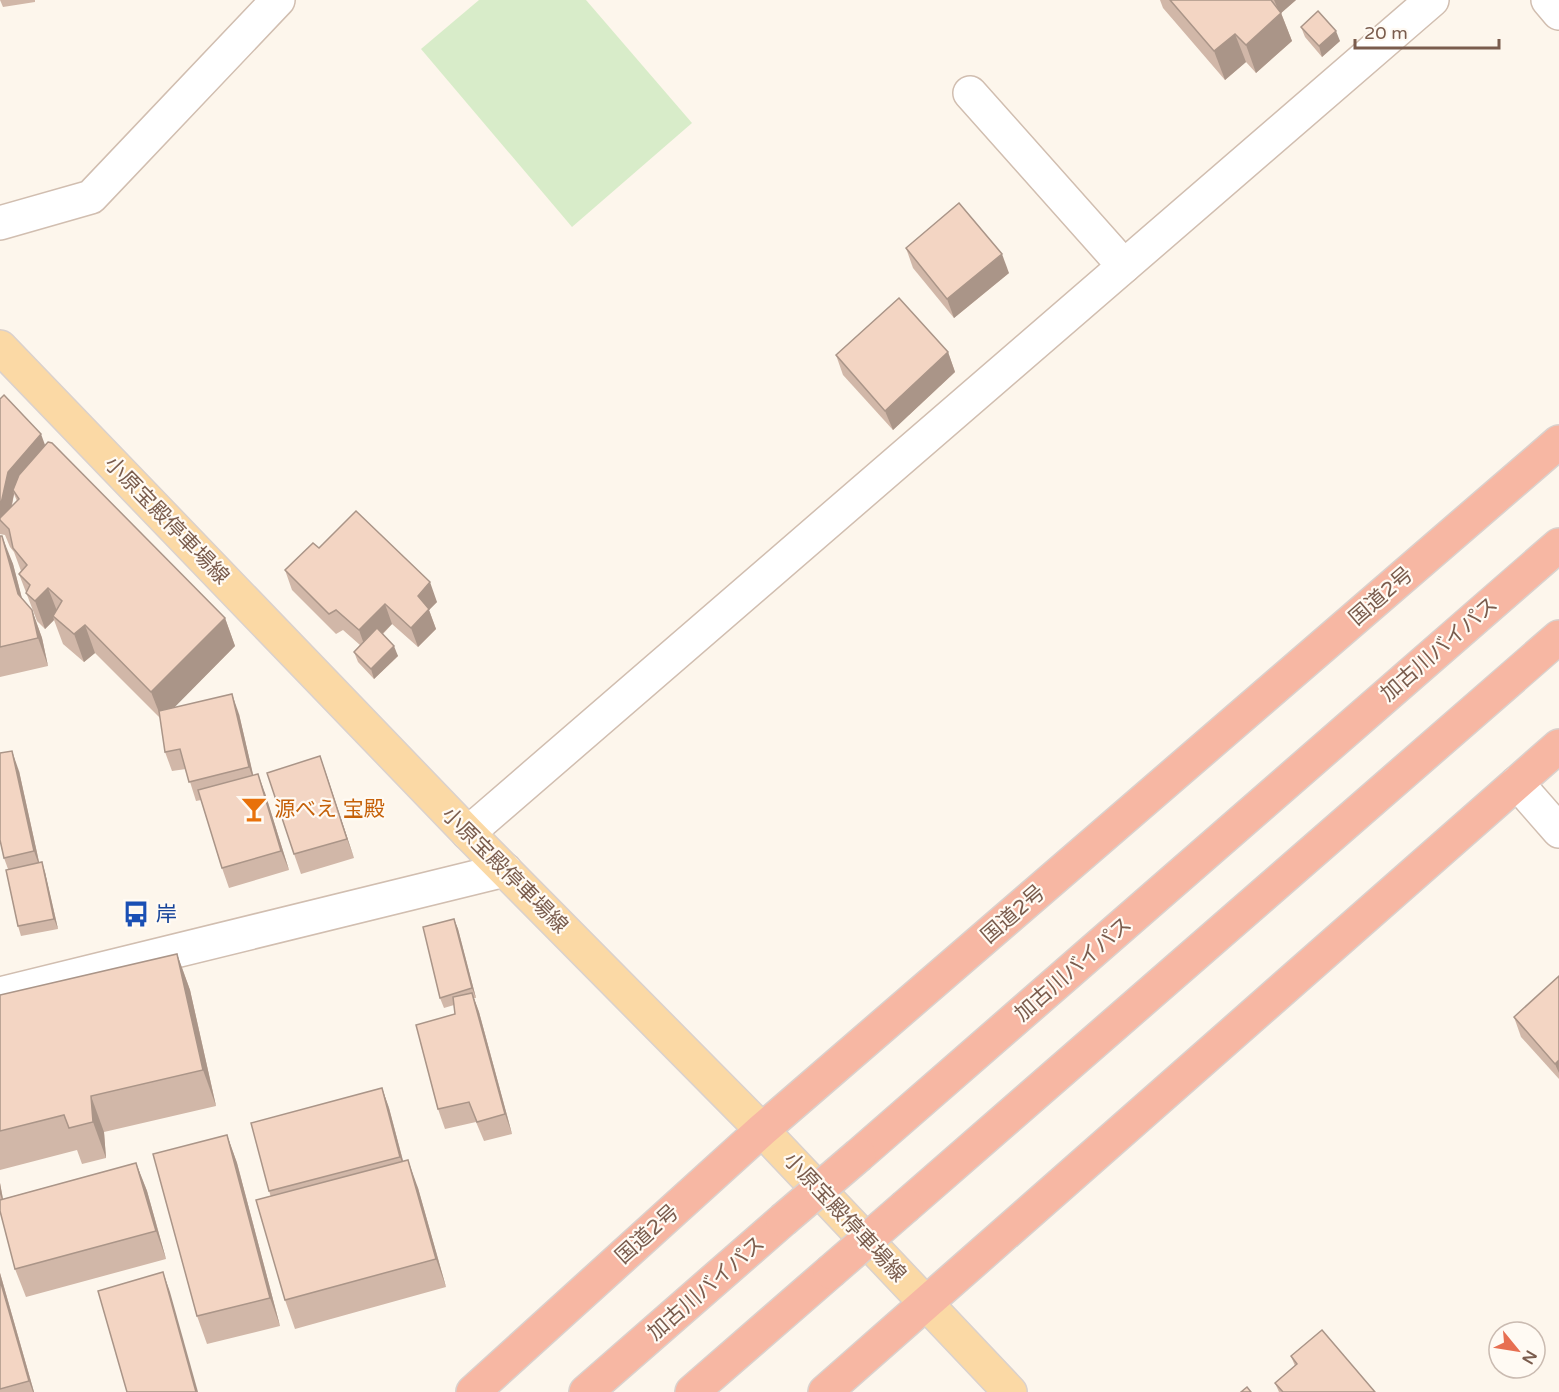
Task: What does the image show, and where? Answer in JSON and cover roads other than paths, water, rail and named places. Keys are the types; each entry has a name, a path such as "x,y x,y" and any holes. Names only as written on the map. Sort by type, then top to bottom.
{"highway":[{"name":"国道2号","path":"472,1392 762,1130 1559,442"},
{"name":"加古川バイパス","path":"586,1392 1559,545"},
{"path":"692,1392 1559,637"},
{"path":"825,1392 1559,746"}],"main road":[{"name":"小原宝殿停車場線","path":"0,346 468,833 762,1130 1010,1392"}],"street":[{"path":"0,223 91,197 278,0"},
{"path":"468,833 1432,0"},
{"path":"1548,0 1559,13"},
{"path":"970,93 1124,266"},
{"path":"1517,783 1559,831"},
{"path":"0,994 505,870"}],"place":[{"name":"源べえ 宝殿","path":"254,809"},
{"name":"岸","path":"136,914"}]}
